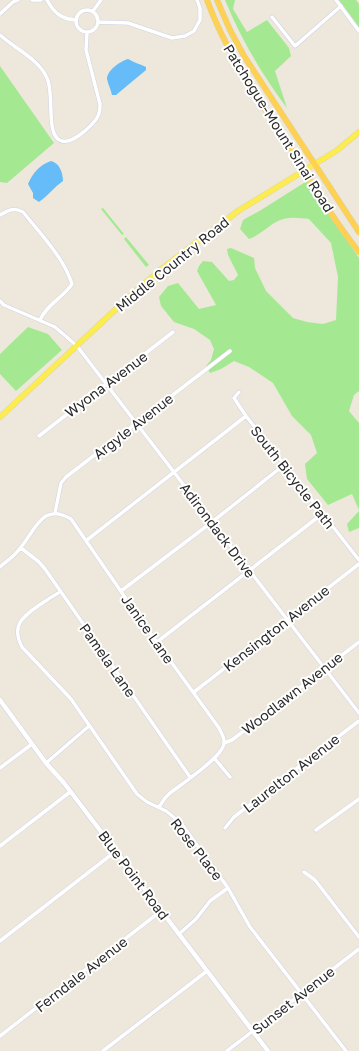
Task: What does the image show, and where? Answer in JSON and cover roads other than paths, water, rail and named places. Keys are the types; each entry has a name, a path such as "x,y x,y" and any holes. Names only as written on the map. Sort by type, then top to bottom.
{"highway":[{"name":"Patchogue-Mount Sinai Road","path":"207,0 217,26 250,86 340,226 359,252"},
{"name":"Patchogue-Mount Sinai Road","path":"217,0 236,43 359,232"}],"main road":[{"name":"Middle Country Road","path":"0,417 129,297 159,272 238,211 336,151 359,132"}],"street":[{"path":"0,14 13,2 18,0"},
{"path":"32,0 41,0"},
{"path":"47,0 61,17 76,20"},
{"path":"93,11 101,0"},
{"path":"99,22 128,23 172,38 181,37 189,35 194,31 200,20 200,8 197,0"},
{"path":"336,0 359,31"},
{"path":"272,17 295,46 341,6"},
{"path":"87,33 79,29 76,25 76,20 79,14 83,11 93,11"},
{"path":"87,33 96,28 99,22 93,11"},
{"path":"0,35 17,47 46,74 50,85 54,134 60,141 65,142 72,141 96,120 99,113 100,104 86,50 87,33"},
{"path":"0,214 11,208 18,209 23,212 65,266 70,277 72,284 68,291 44,312 40,320"},
{"name":"Adirondack Drive","path":"0,301 4,305 55,327 77,346 359,713"},
{"name":"Wyona Avenue","path":"38,436 105,383 174,332"},
{"name":"Argyle Avenue","path":"56,513 61,483 66,478 230,351"},
{"name":"South Bicycle Path","path":"239,392 234,398 246,416 359,560"},
{"path":"87,540 246,416"},
{"path":"121,591 284,465"},
{"path":"0,566 21,548 39,522 46,516 56,513"},
{"name":"Janice Lane","path":"56,513 63,514 71,519 87,540 121,591 219,728 224,743"},
{"path":"157,642 322,514"},
{"name":"Pamela Lane","path":"21,548 39,562 190,777"},
{"name":"Kensington Avenue","path":"194,692 359,564"},
{"name":"Rose Place","path":"60,592 24,616 19,624 17,636 22,647 71,699 137,794 147,802 159,807 181,823 228,888 250,927 346,1051"},
{"name":"Woodlawn Avenue","path":"224,743 232,740 359,642"},
{"name":"Blue Point Road","path":"0,700 46,763 116,851 268,1051"},
{"name":"Laurelton Avenue","path":"225,828 234,817 359,721"},
{"path":"46,763 90,726"},
{"path":"159,807 165,798 215,759 222,751 224,743"},
{"path":"0,768 32,744"},
{"path":"215,759 230,777"},
{"path":"0,846 70,792"},
{"path":"316,830 357,800 359,805"},
{"path":"0,941 116,851"},
{"path":"304,872 315,880 359,937"},
{"path":"179,934 196,919 210,901 228,888"},
{"name":"Ferndale Avenue","path":"0,1036 162,911"},
{"name":"Sunset Avenue","path":"227,1051 359,949"},
{"path":"103,1051 207,971"}],"water":[{"path":"128,59 146,67 146,70 116,95 112,95 107,79 109,72 115,66"},
{"path":"51,161 59,166 62,172 63,181 39,202 33,198 33,193 28,184 37,170"}]}
